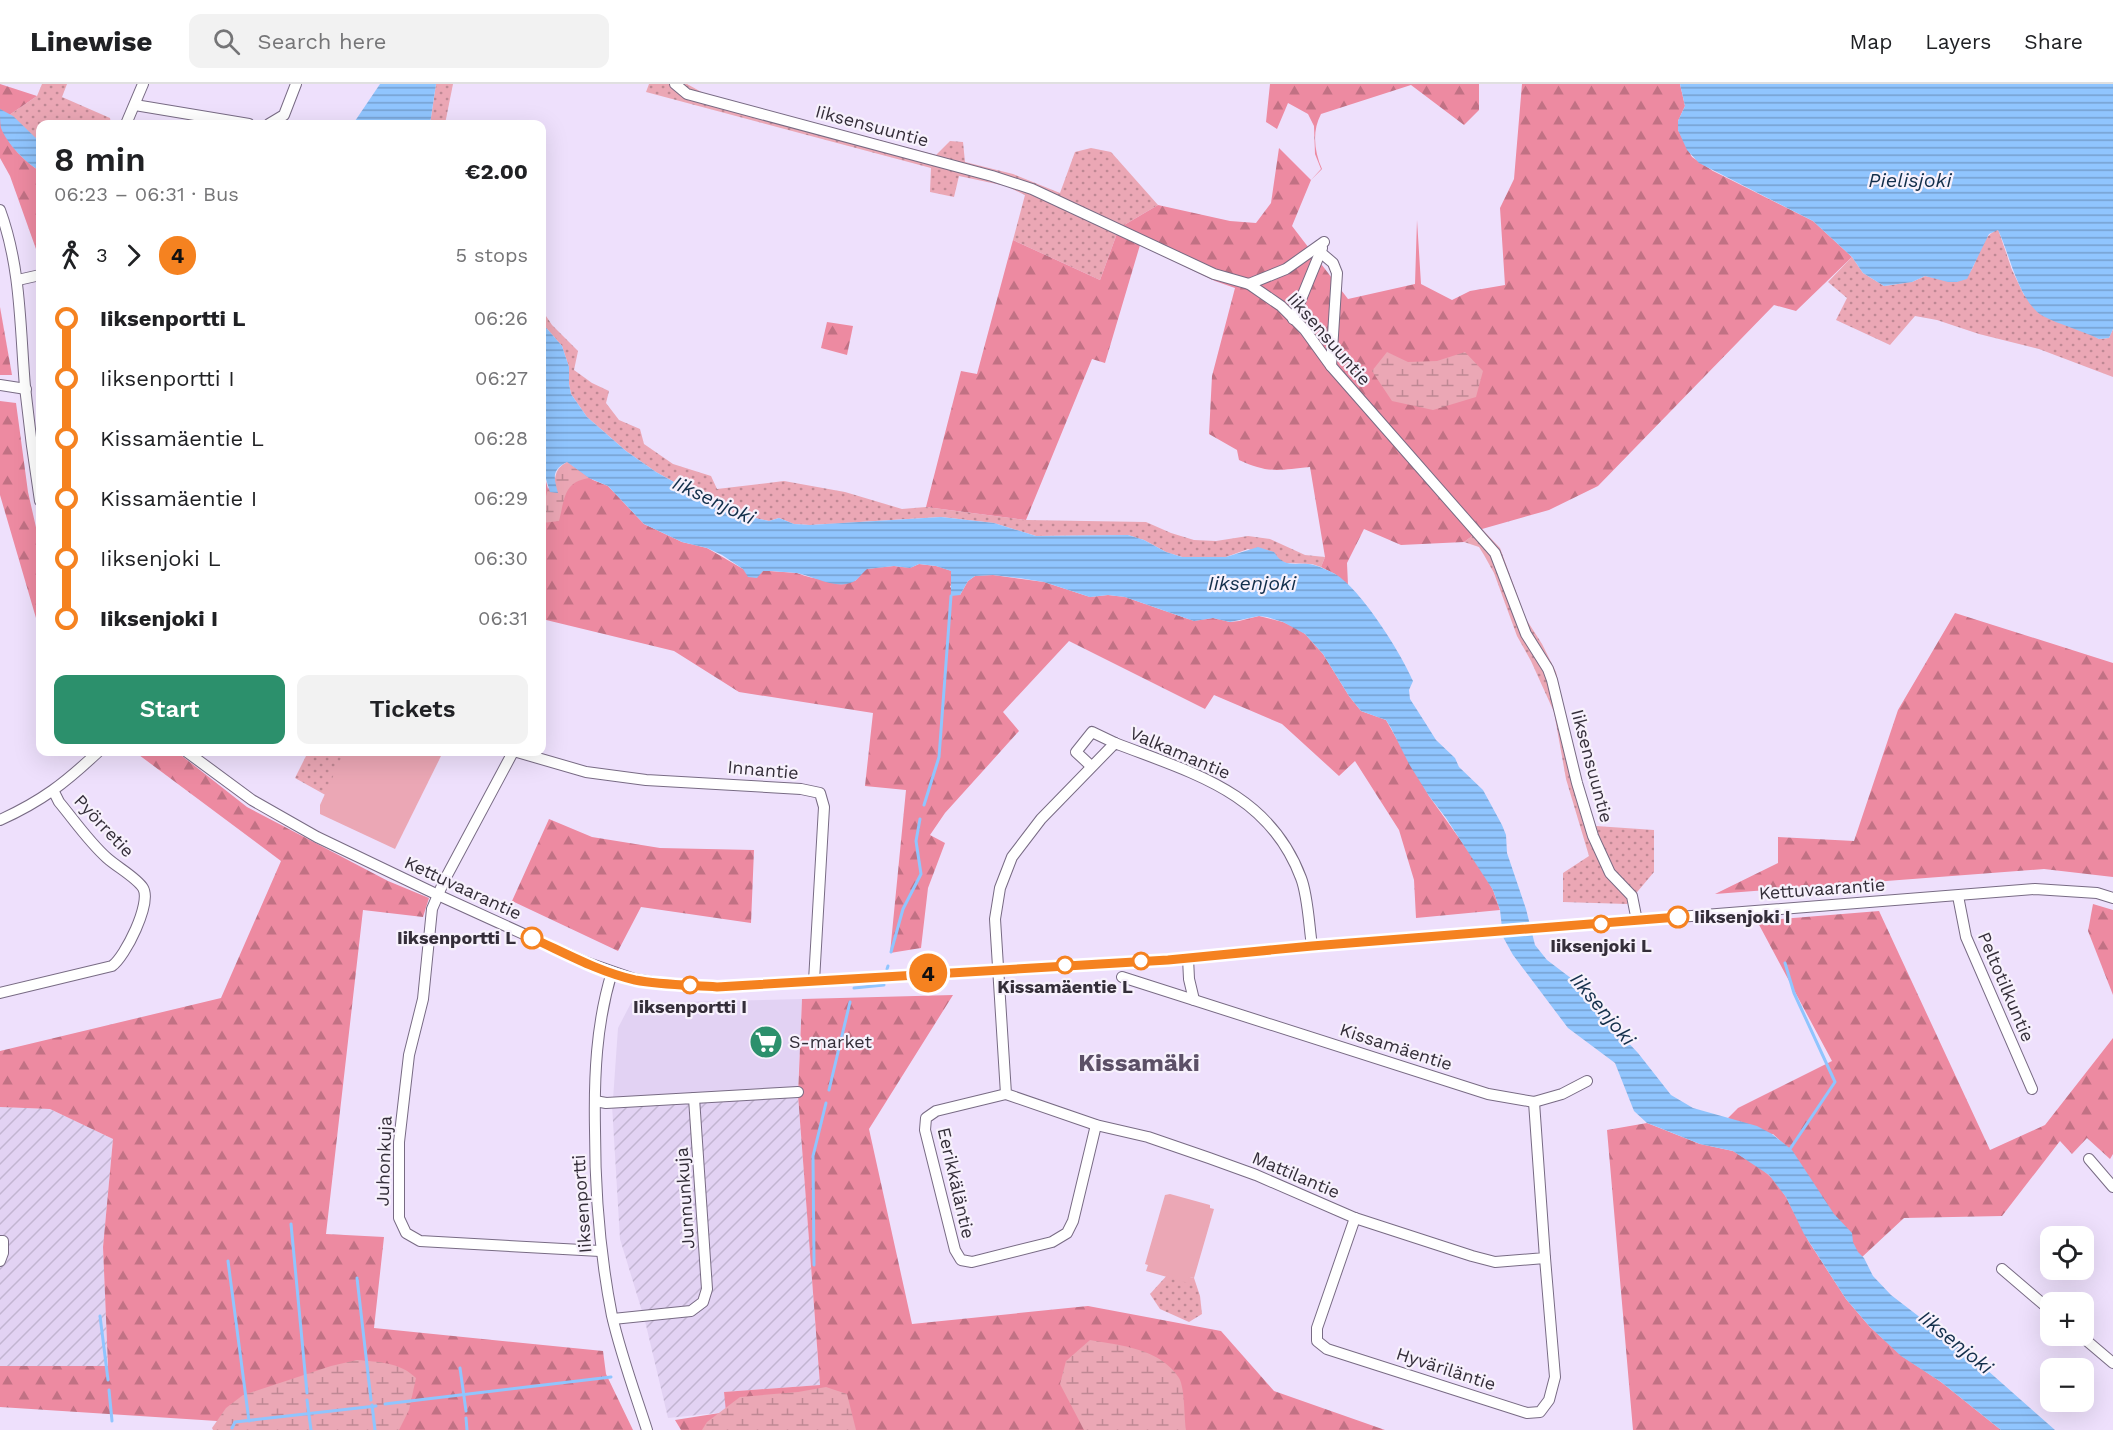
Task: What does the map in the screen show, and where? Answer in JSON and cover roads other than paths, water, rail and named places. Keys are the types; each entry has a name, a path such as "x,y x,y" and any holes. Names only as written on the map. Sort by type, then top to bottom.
{"street":[{"path":"128,120 143,84"},
{"path":"275,120 284,114 296,84"},
{"name":"Iiksensuuntie","path":"675,84 687,94 992,176 1032,189 1201,269 1249,284 1267,295 1305,330 1331,366 1495,552 1526,634 1548,669 1552,680 1576,783 1599,852 1610,873 1632,896 1637,921"},
{"path":"135,105 225,120"},
{"path":"0,210 18,280 26,389 36,475"},
{"path":"1249,284 1286,269 1324,242 1293,319"},
{"path":"1320,252 1333,263 1337,273 1331,366"},
{"path":"18,280 36,276"},
{"path":"0,386 26,389"},
{"name":"Valkamantie","path":"1091,766 1076,752 1092,732 1217,784 1241,798 1280,837 1302,879 1312,946"},
{"name":"Valkamantie","path":"998,969 995,919 1000,888 1012,857 1041,819 1115,743"},
{"path":"0,820 54,792 94,756"},
{"name":"Kettuvaarantie","path":"192,756 252,800 317,837 438,895 612,972 634,979 664,984 717,987 1188,958 1312,946 2034,889 2097,893 2113,898"},
{"name":"Juhonkuja","path":"511,756 432,909 423,999 409,1055 399,1142 399,1218 406,1233 420,1240 600,1251"},
{"name":"Innantie","path":"531,756 586,772 646,780 801,789 820,793 824,807 814,981"},
{"name":"Pyörretie","path":"0,993 112,966 122,956 144,909 146,896 143,887 106,857 59,802 54,792"},
{"name":"Peltotilkuntie","path":"1958,896 1966,937 2032,1089"},
{"path":"1188,958 1189,979 1194,1000"},
{"path":"998,969 1006,1094"},
{"name":"Iiksenportti","path":"612,972 598,1027 595,1165 600,1251 613,1319 647,1430"},
{"name":"Kissamäentie","path":"1122,977 1488,1094 1534,1102 1562,1094 1587,1081"},
{"path":"595,1101 798,1092"},
{"name":"Eerikkäläntie","path":"1006,1094 936,1112 926,1118 925,1130 955,1250 961,1260 972,1262 1052,1242 1067,1233 1073,1221 1096,1125"},
{"name":"Mattilantie","path":"1006,1094 1096,1125 1148,1137 1209,1158 1256,1175 1355,1218 1472,1256 1495,1262 1545,1258"},
{"name":"Junnunkuja","path":"613,1319 692,1311 703,1302 707,1289 694,1098"},
{"path":"1534,1102 1545,1258"},
{"path":"2089,1159 2113,1187"},
{"name":"Hyväriläntie","path":"1355,1218 1317,1328 1317,1341 1327,1349 1527,1413 1540,1412 1549,1400 1555,1377 1545,1258"},
{"path":"0,1241 3,1241 3,1253 0,1261"},
{"path":"2002,1269 2040,1301"},
{"path":"2093,1346 2113,1363"}],"water":[{"path":"380,84 436,84 431,120 356,120"},
{"name":"Pielisjoki","path":"1680,84 2113,84 2113,329 2109,338 2099,339 2043,316 2035,309 2021,289 1998,230 1989,234 1967,279 1948,282 1925,276 1912,282 1884,286 1863,273 1852,257 1813,221 1699,163 1687,150 1678,130 1678,121 1685,106"},
{"path":"0,109 13,116 36,138 36,169 12,147 1,128"},
{"name":"Iiksenjoki","path":"546,328 562,346 569,367 571,394 587,417 626,451 656,472 728,512 769,521 779,518 794,524 810,525 941,517 994,523 1036,536 1128,535 1182,557 1226,557 1258,547 1274,552 1278,558 1287,563 1314,565 1335,574 1368,607 1390,639 1413,681 1409,690 1410,699 1436,740 1483,790 1506,835 1507,853 1526,909 1535,945 1547,960 1580,985 1590,1002 1638,1053 1671,1095 1693,1108 1757,1126 1772,1134 1792,1150 1834,1214 1852,1233 1853,1242 1873,1276 1891,1295 1978,1362 2055,1430 2001,1430 1941,1382 1901,1356 1870,1327 1846,1299 1804,1234 1786,1197 1769,1175 1733,1151 1700,1144 1647,1123 1634,1111 1615,1063 1568,1028 1513,955 1503,937 1500,910 1493,890 1429,796 1386,720 1361,711 1323,654 1305,634 1283,622 1267,617 1259,616 1230,622 1213,618 1194,621 1125,597 1108,595 1090,597 1044,582 993,575 975,576 968,581 960,595 951,596 951,571 919,564 910,568 894,566 867,569 855,581 846,584 784,572 763,571 757,578 748,577 743,569 722,555 707,548 682,542 644,524 608,486 589,478 567,462 556,471 555,483 558,493 550,492 546,479"}],"waterway":[{"path":"924,805 939,757 951,596"},
{"path":"891,952 903,909 921,874 916,841 920,819"},
{"path":"1785,963 1794,993 1835,1082 1790,1149"},
{"path":"854,988 884,985"},
{"path":"829,1090 850,1002"},
{"path":"814,1265 813,1156 826,1103"},
{"path":"291,1224 307,1393"},
{"path":"228,1261 249,1421"},
{"path":"357,1278 371,1400"},
{"path":"100,1316 108,1380"},
{"path":"460,1368 466,1411"},
{"path":"385,1404 611,1377"},
{"path":"109,1390 112,1421"},
{"path":"307,1400 311,1430"},
{"path":"372,1405 375,1430"},
{"path":"232,1428 235,1422 376,1406"},
{"path":"466,1418 467,1430"}],"place":[{"name":"Iiksenjoki I","path":"1678,917"},
{"name":"Iiksenjoki L","path":"1601,924"},
{"name":"Iiksenportti L","path":"532,938"},
{"name":"Kissamäentie L","path":"1065,965"},
{"name":"Iiksenportti I","path":"690,985"},
{"name":"S-market","path":"766,1042"}],"district":[{"name":"Kissamäki","path":"1139,1063"}]}
